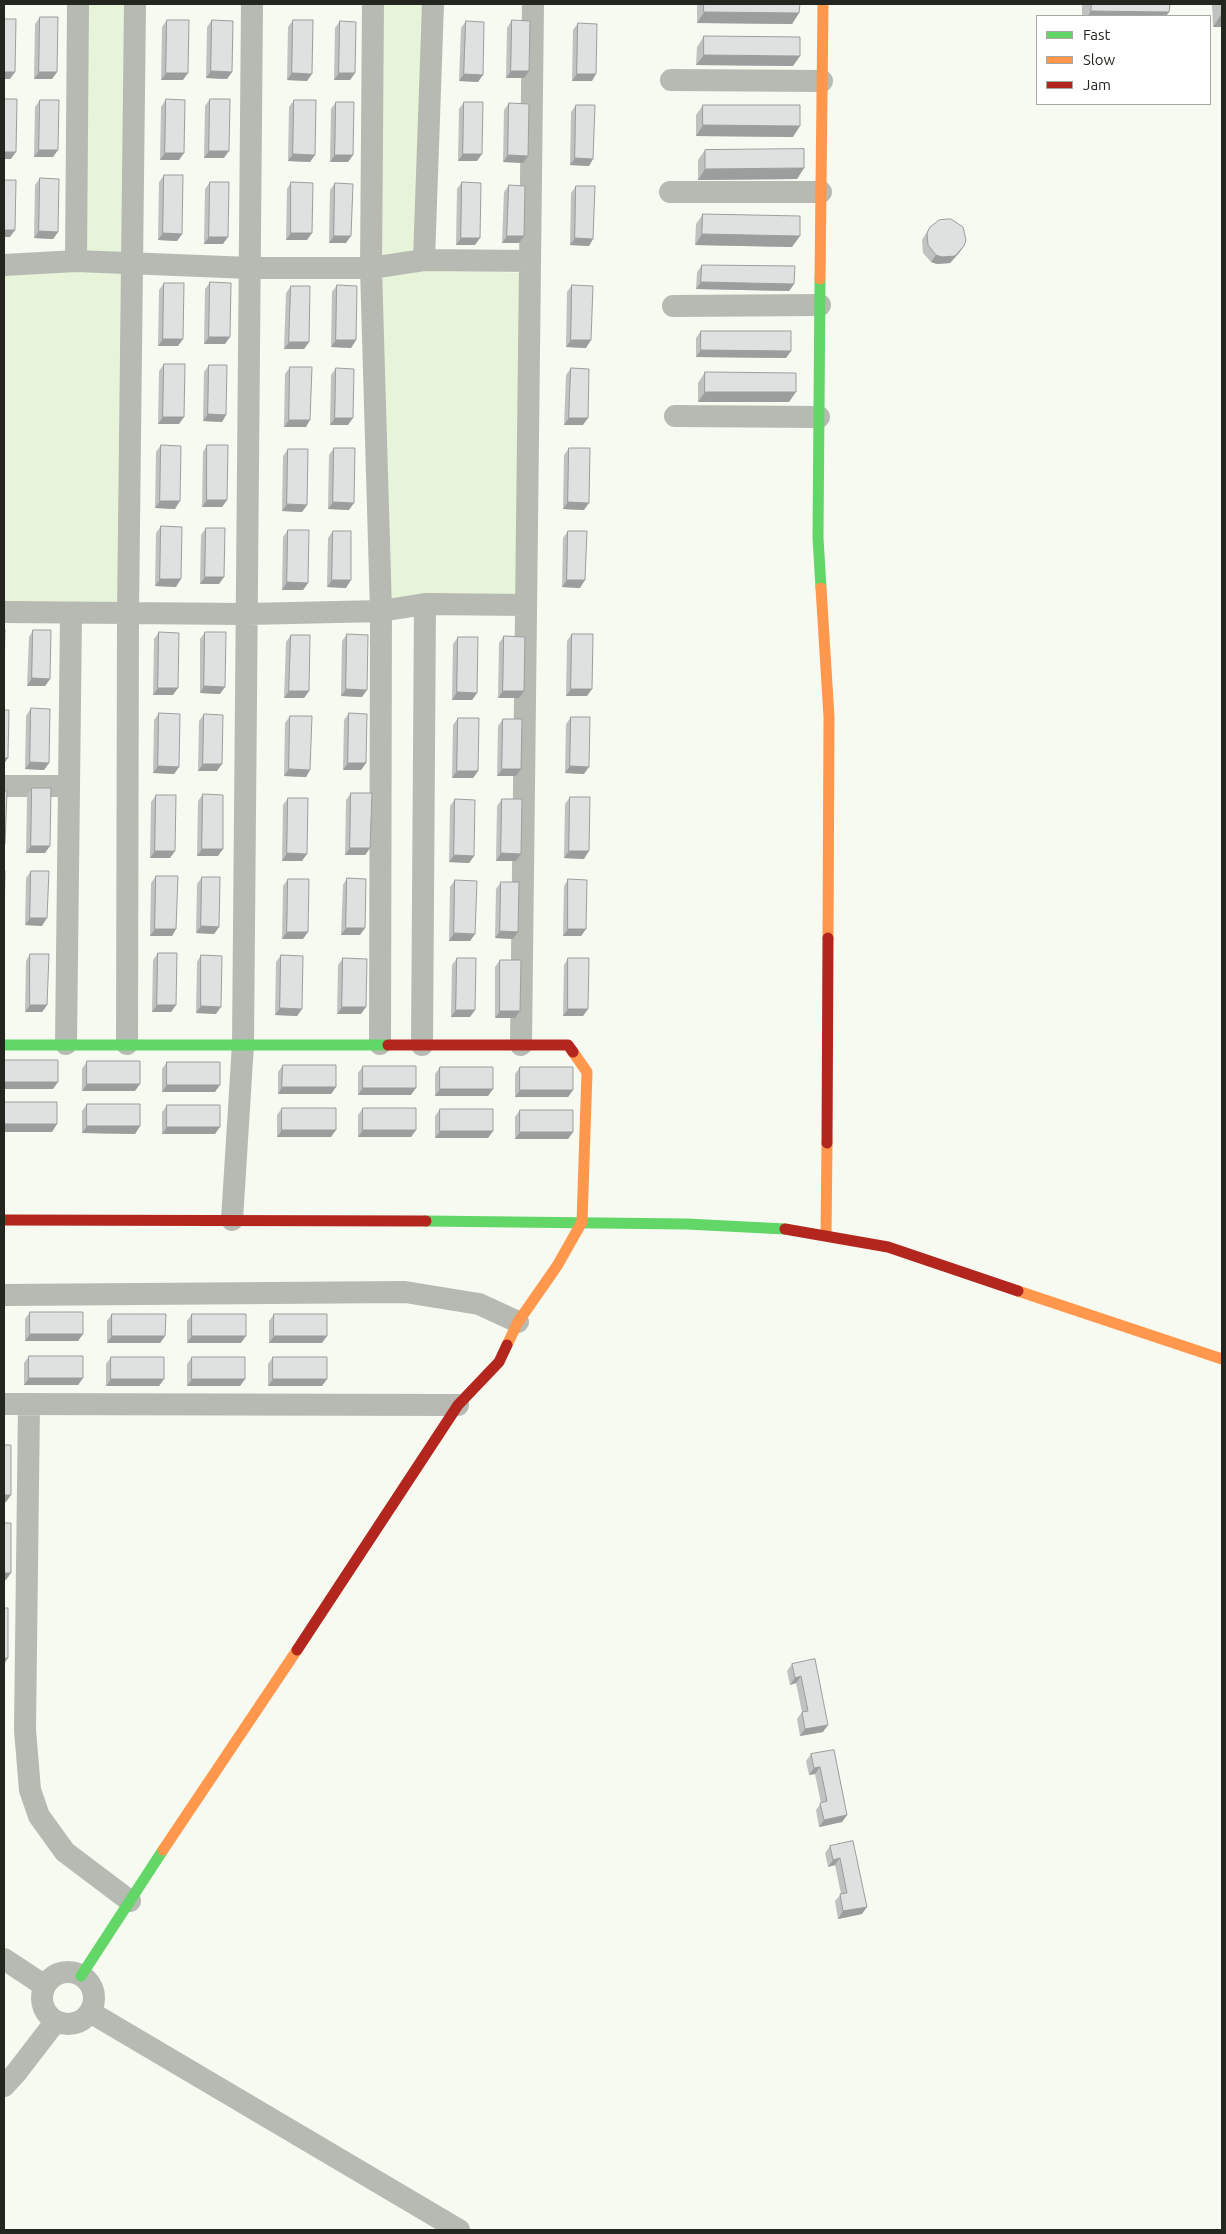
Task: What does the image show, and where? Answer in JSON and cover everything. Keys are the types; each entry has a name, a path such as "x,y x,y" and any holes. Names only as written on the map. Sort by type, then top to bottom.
{"street":[{"path":"76,261 78,4"},
{"path":"127,1044 128,613 135,4"},
{"path":"232,1220 243,1044 252,4"},
{"path":"373,4 371,268 381,611 380,1044"},
{"path":"424,260 433,4"},
{"path":"521,1045 533,4"},
{"path":"823,4 818,538 829,717 826,1235"},
{"path":"671,80 822,81"},
{"path":"670,192 821,192"},
{"path":"4,264 76,261 250,268 371,268 424,260 530,261"},
{"path":"673,306 820,305"},
{"path":"675,416 819,417"},
{"path":"4,612 247,614 381,611 425,604 526,605"},
{"path":"422,1045 425,604"},
{"path":"66,1044 71,614"},
{"path":"4,786 69,786"},
{"path":"4,1045 568,1045 587,1072 582,1222 557,1266 518,1322 499,1362 458,1404 358,1560 81,1976"},
{"path":"4,1220 582,1222 771,1228 826,1235 888,1248 1222,1360"},
{"path":"4,1295 405,1292 479,1304 518,1322"},
{"path":"4,1404 458,1404"},
{"path":"29,1404 25,1730 30,1790 39,1816 65,1852 130,1901"},
{"path":"4,1959 45,1986"},
{"path":"75,1973 81,1976 86,1979 93,1989 94,2002 90,2012 85,2018 76,2023 62,2024 50,2018 42,2005 42,1993 45,1986 56,1975 75,1973"},
{"path":"90,2012 459,2230"},
{"path":"4,2086 56,2021"}],"green space":[{"path":"78,4 135,4 128,613 4,611 4,266 76,261"},
{"path":"373,4 433,4 424,260 375,268 524,273 526,605 381,611 371,268"}],"building":[{"path":"704,4 800,4 799,13 704,12"},
{"path":"1092,4 1170,4 1169,12 1091,11"},
{"path":"40,17 58,17 57,72 39,72"},
{"path":"4,19 16,19 15,72 4,72"},
{"path":"167,20 189,20 188,73 166,73"},
{"path":"212,20 233,21 232,72 211,71"},
{"path":"293,20 313,20 312,74 292,73"},
{"path":"512,20 530,21 529,71 511,71"},
{"path":"340,21 356,22 355,73 339,73"},
{"path":"466,21 484,22 483,75 464,74"},
{"path":"578,23 597,24 596,74 577,74"},
{"path":"704,36 800,37 800,56 704,55"},
{"path":"4,99 17,99 16,152 4,152"},
{"path":"166,99 185,100 184,153 165,153"},
{"path":"210,99 230,99 229,151 209,151"},
{"path":"40,100 59,100 58,150 39,150"},
{"path":"294,100 316,100 315,155 293,154"},
{"path":"336,102 354,102 353,155 335,155"},
{"path":"464,102 483,102 482,154 463,154"},
{"path":"509,103 529,104 528,156 508,155"},
{"path":"576,105 595,105 593,159 575,158"},
{"path":"703,105 800,105 800,126 703,125"},
{"path":"804,149 804,168 705,169 705,150"},
{"path":"164,175 183,175 182,234 163,233"},
{"path":"40,178 59,179 58,232 39,231"},
{"path":"4,180 16,180 15,230 4,230"},
{"path":"210,182 229,182 228,237 209,237"},
{"path":"291,182 313,183 312,233 291,233"},
{"path":"462,182 481,183 480,238 461,238"},
{"path":"335,183 353,184 351,236 334,236"},
{"path":"509,185 525,186 524,236 507,236"},
{"path":"576,186 595,186 593,239 575,238"},
{"path":"703,214 800,216 800,236 702,234"},
{"path":"951,219 963,227 966,240 964,246 955,256 942,257 936,255 928,245 927,233 930,227 939,220"},
{"path":"702,265 795,266 794,284 701,282"},
{"path":"210,282 231,283 230,337 209,337"},
{"path":"164,283 184,283 183,339 163,339"},
{"path":"337,285 357,286 356,340 336,340"},
{"path":"572,285 593,286 591,340 571,340"},
{"path":"291,286 310,286 309,342 289,342"},
{"path":"701,331 791,331 791,351 701,350"},
{"path":"164,364 185,364 184,417 163,417"},
{"path":"209,365 227,365 226,415 208,414"},
{"path":"290,367 312,367 310,420 289,420"},
{"path":"336,368 354,369 353,418 335,418"},
{"path":"571,368 589,369 588,418 569,418"},
{"path":"705,372 796,373 796,392 705,392"},
{"path":"161,445 181,446 180,501 160,501"},
{"path":"207,445 228,445 227,500 207,500"},
{"path":"334,448 355,448 354,503 333,502"},
{"path":"569,448 590,448 589,503 568,502"},
{"path":"288,449 308,449 307,505 287,504"},
{"path":"161,526 182,527 181,579 160,579"},
{"path":"206,528 225,528 224,577 205,577"},
{"path":"288,530 309,530 308,583 287,582"},
{"path":"333,531 351,531 351,580 332,580"},
{"path":"568,531 587,531 585,580 567,580"},
{"path":"4,629 5,629 4,675"},
{"path":"33,630 51,630 50,679 32,678"},
{"path":"159,632 179,633 178,688 158,688"},
{"path":"205,632 226,632 225,687 204,686"},
{"path":"347,634 368,635 367,690 346,689"},
{"path":"572,634 593,634 592,689 571,689"},
{"path":"291,635 310,635 309,691 289,691"},
{"path":"504,636 525,637 524,691 503,691"},
{"path":"458,637 478,637 477,693 457,692"},
{"path":"31,708 50,709 49,763 30,762"},
{"path":"4,710 9,710 8,758 4,758"},
{"path":"159,713 180,714 179,767 158,766"},
{"path":"349,713 367,714 366,763 348,763"},
{"path":"204,714 223,715 222,764 203,764"},
{"path":"290,716 312,716 310,770 289,769"},
{"path":"571,717 590,717 589,767 570,766"},
{"path":"458,718 479,718 478,771 457,771"},
{"path":"503,719 522,719 521,769 502,769"},
{"path":"32,788 51,788 50,846 31,846"},
{"path":"4,791 7,791 5,844 4,844"},
{"path":"351,793 372,793 370,848 350,848"},
{"path":"203,794 223,795 223,849 202,849"},
{"path":"156,795 176,795 175,851 155,851"},
{"path":"570,797 590,797 589,851 569,851"},
{"path":"288,798 308,798 307,854 287,853"},
{"path":"455,799 475,800 474,856 454,855"},
{"path":"502,799 522,799 521,854 501,853"},
{"path":"4,871 5,871 4,922"},
{"path":"31,871 49,871 47,918 30,918"},
{"path":"156,876 178,876 176,929 155,929"},
{"path":"202,877 220,877 219,927 201,926"},
{"path":"347,878 366,879 365,928 346,928"},
{"path":"288,879 309,879 308,932 287,932"},
{"path":"568,879 587,880 586,929 568,929"},
{"path":"455,880 477,881 475,934 454,933"},
{"path":"501,882 519,882 518,932 500,931"},
{"path":"158,953 177,953 176,1005 157,1005"},
{"path":"30,954 49,954 47,1005 30,1005"},
{"path":"201,955 222,956 221,1007 201,1006"},
{"path":"281,955 303,956 302,1009 280,1008"},
{"path":"343,958 367,959 366,1007 342,1007"},
{"path":"457,958 476,958 475,1010 456,1010"},
{"path":"568,958 589,958 588,1009 568,1009"},
{"path":"500,960 521,960 520,1011 500,1011"},
{"path":"4,1060 58,1060 58,1082 4,1082"},
{"path":"87,1061 140,1061 140,1084 87,1084"},
{"path":"167,1062 220,1062 220,1085 167,1085"},
{"path":"283,1065 336,1065 336,1087 282,1087"},
{"path":"363,1066 416,1066 416,1088 363,1088"},
{"path":"440,1067 493,1067 493,1089 440,1089"},
{"path":"520,1067 573,1067 573,1090 520,1090"},
{"path":"4,1102 57,1102 57,1124 4,1124"},
{"path":"87,1104 140,1104 140,1126 87,1126"},
{"path":"167,1105 220,1105 220,1127 167,1127"},
{"path":"282,1108 336,1108 336,1130 282,1130"},
{"path":"363,1108 416,1108 416,1130 363,1130"},
{"path":"440,1109 493,1109 493,1131 440,1131"},
{"path":"520,1110 573,1110 573,1132 520,1132"},
{"path":"30,1312 83,1312 83,1334 30,1334"},
{"path":"112,1314 166,1314 165,1336 112,1336"},
{"path":"192,1314 246,1314 246,1336 192,1336"},
{"path":"274,1314 327,1314 327,1336 274,1336"},
{"path":"29,1356 83,1356 83,1378 29,1378"},
{"path":"111,1357 164,1357 164,1379 111,1379"},
{"path":"192,1357 245,1357 245,1379 192,1379"},
{"path":"273,1357 327,1357 327,1379 273,1379"},
{"path":"4,1445 11,1445 11,1495 4,1495"},
{"path":"4,1523 11,1523 11,1573 4,1573"},
{"path":"4,1608 8,1608 8,1658 4,1658"},
{"path":"815,1659 828,1725 805,1729 802,1712 808,1711 801,1676 795,1678 792,1664"},
{"path":"834,1750 847,1815 824,1820 820,1803 827,1801 820,1767 814,1768 811,1754"},
{"path":"853,1841 867,1907 843,1911 840,1894 847,1893 840,1858 833,1860 830,1846"}],"traffic: fast":[{"path":"820,279 818,538 821,588"},
{"path":"4,1045 388,1045"},
{"path":"426,1221 687,1224 785,1229"},
{"path":"81,1976 163,1850"}],"traffic: slow":[{"path":"820,279 823,4"},
{"path":"821,588 829,717 828,938"},
{"path":"507,1345 518,1322 557,1266 582,1222 587,1072 573,1052"},
{"path":"826,1235 827,1143"},
{"path":"1018,1291 1222,1359"},
{"path":"163,1850 297,1650"}],"traffic: jam":[{"path":"827,1143 828,938"},
{"path":"388,1045 568,1045 573,1052"},
{"path":"4,1220 426,1221"},
{"path":"785,1229 888,1247 1018,1291"},
{"path":"297,1650 458,1405 499,1362 507,1345"}]}
